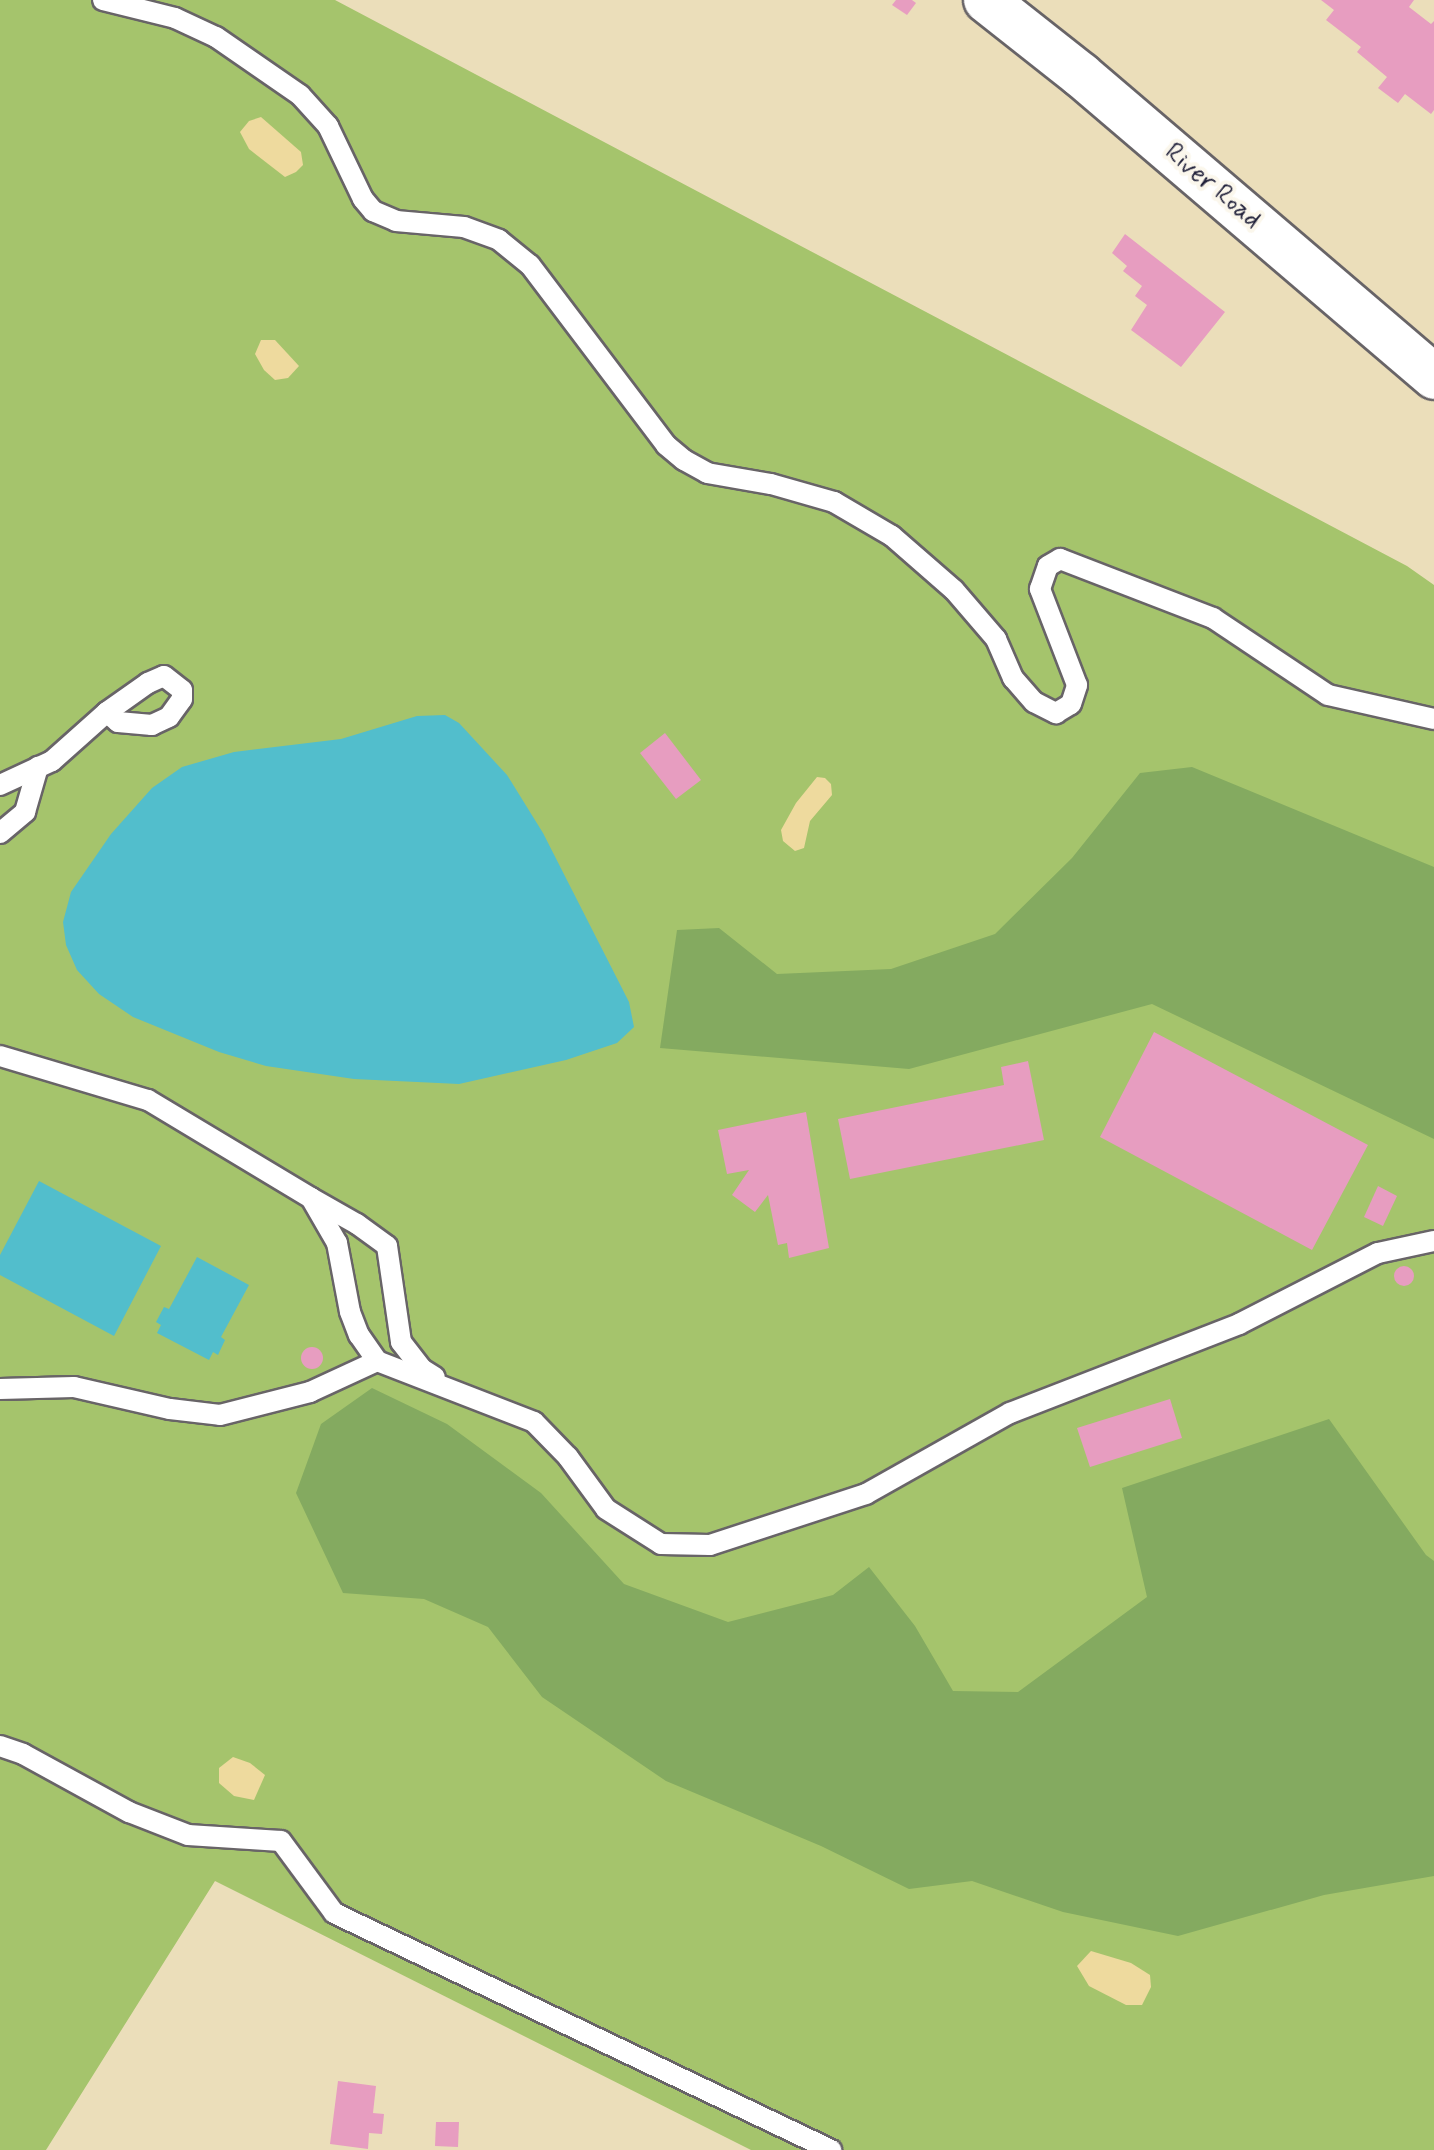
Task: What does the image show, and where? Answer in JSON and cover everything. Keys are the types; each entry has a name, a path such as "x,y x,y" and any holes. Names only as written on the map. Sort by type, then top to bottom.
{"main road":[{"name":"River Road","path":"986,0 1081,75 1434,377"}],"lane":[{"path":"103,0 189,24 216,37 300,95 328,126 363,199 373,211 396,221 464,227 499,240 530,265 666,445 684,460 707,473 771,484 834,502 892,536 954,590 996,639 1013,678 1034,702 1056,713 1071,704 1077,685 1040,589 1048,566 1060,559 1213,618 1328,695 1434,719"},
{"path":"0,785 52,761 107,712"},
{"path":"0,833 25,812 38,767"},
{"path":"0,1056 148,1100 357,1224 387,1246 401,1342 422,1369 452,1389"},
{"path":"311,1198 337,1243 350,1312 359,1335 377,1361 534,1422 568,1457 606,1509 661,1544 710,1545 866,1494 1010,1413 1239,1324 1378,1253 1434,1241"},
{"path":"0,1389 74,1387 170,1409 220,1415 310,1392 377,1361"},
{"path":"0,1746 23,1754 129,1812 188,1835 281,1841 334,1913 831,2150"}],"green space":[{"path":"0,0 335,0 1407,566 1434,585 1434,2150 751,2150 215,1881 46,2150 0,2150"},
{"path":"1192,767 1434,867 1434,1139 1152,1004 909,1069 660,1048 677,930 719,928 777,974 891,969 995,934 1072,858 1140,773"},
{"path":"372,1388 447,1424 541,1493 624,1584 728,1622 833,1595 869,1567 915,1626 953,1691 1018,1692 1147,1597 1122,1488 1329,1419 1426,1555 1434,1561 1434,1876 1324,1895 1178,1936 1063,1912 972,1881 909,1889 821,1846 666,1781 542,1697 488,1627 424,1599 343,1593 296,1493 321,1424"}],"sand":[{"path":"261,117 301,152 303,165 296,172 285,177 249,149 240,132 249,121"},
{"path":"261,340 275,340 299,366 288,378 275,380 264,370 255,354"},
{"path":"817,777 825,778 831,784 832,795 810,821 804,848 795,851 783,841 781,830 796,803"},
{"path":"233,1757 250,1763 265,1775 254,1800 234,1796 219,1783 219,1768"},
{"path":"1091,1951 1131,1963 1150,1975 1151,1987 1142,2005 1126,2005 1089,1986 1077,1966"}],"water":[{"path":"445,715 459,723 507,775 543,833 629,1002 634,1027 617,1043 566,1060 459,1084 354,1079 266,1066 219,1052 133,1017 99,994 77,970 66,945 63,922 71,892 111,834 152,788 182,767 234,752 341,739 417,716"},
{"path":"39,1181 161,1246 114,1336 0,1275 0,1255"},
{"path":"197,1257 249,1285 221,1337 225,1340 218,1355 213,1352 209,1360 157,1333 161,1325 156,1322 164,1307 169,1309"}],"building":[{"path":"896,0 916,3 907,15 892,5"},
{"path":"1321,0 1414,0 1409,7 1431,24 1434,21 1434,110 1431,114 1405,94 1398,103 1378,88 1387,77 1357,52 1361,47 1326,20 1334,10"},
{"path":"1125,234 1225,312 1181,367 1131,330 1147,305 1135,296 1142,286 1123,271 1127,266 1112,253"},
{"path":"665,733 701,780 676,799 640,753"},
{"path":"1154,1032 1368,1145 1312,1250 1100,1137"},
{"path":"1028,1061 1044,1140 850,1179 838,1119 1004,1085 1001,1067"},
{"path":"806,1112 829,1248 789,1258 787,1243 778,1245 768,1195 755,1212 732,1195 749,1170 727,1174 718,1130"},
{"path":"1378,1186 1397,1196 1383,1226 1364,1217"},
{"path":"1404,1266 1411,1269 1414,1276 1411,1283 1404,1286 1397,1283 1394,1276 1397,1269"},
{"path":"312,1347 320,1350 323,1358 320,1366 312,1369 304,1366 301,1358 304,1350"},
{"path":"1170,1399 1182,1438 1090,1467 1077,1428"},
{"path":"338,2081 376,2086 373,2113 384,2114 382,2134 369,2133 368,2149 330,2144"},
{"path":"436,2122 459,2122 458,2147 435,2146"}]}
